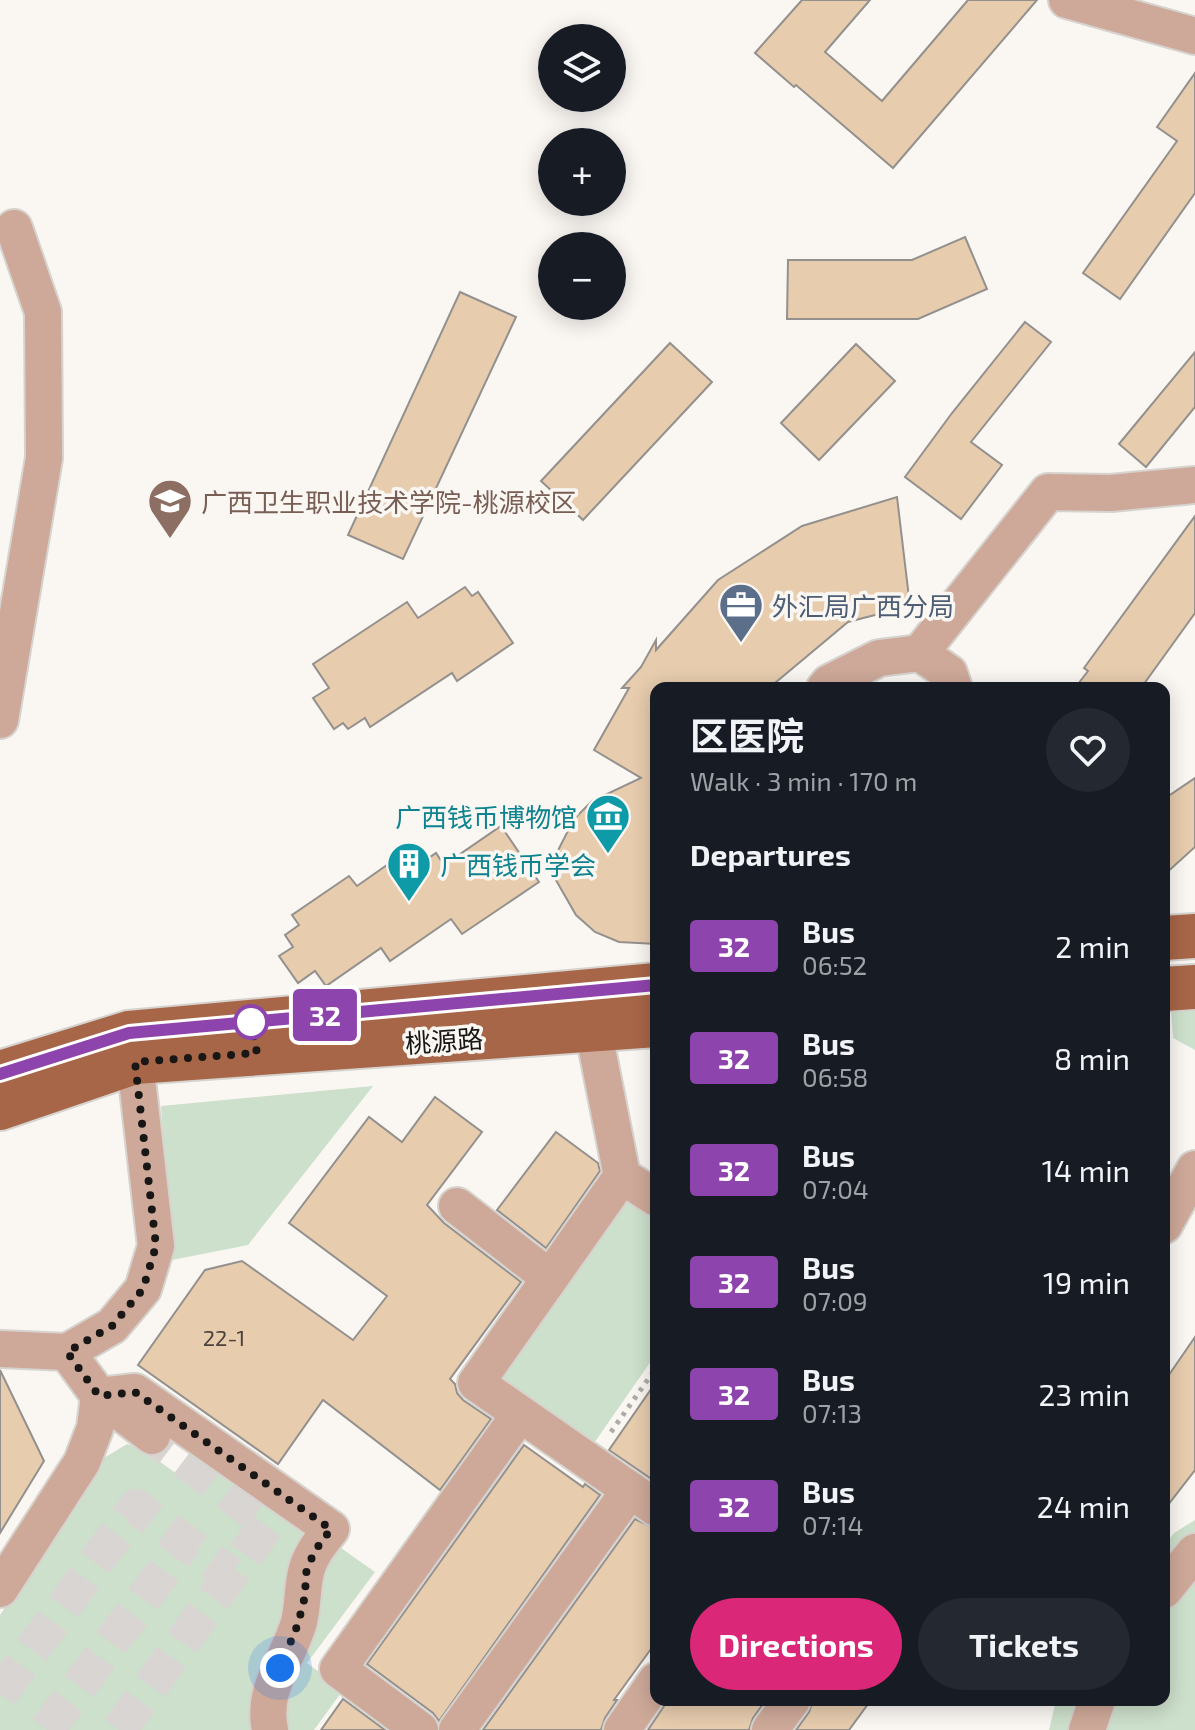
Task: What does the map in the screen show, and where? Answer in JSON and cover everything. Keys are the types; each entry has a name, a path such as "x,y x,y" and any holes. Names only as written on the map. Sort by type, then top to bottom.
{"main road":[{"path":"1170,938 1195,936"},
{"name":"桃源路","path":"0,1073 129,1033 650,986"},
{"path":"1170,989 1195,987"},
{"name":"桃源路","path":"0,1108 135,1062 650,1025"}],"street":[{"path":"1067,0 1195,36"},
{"path":"0,720 44,458 43,312 14,228"},
{"path":"920,653 1048,492 1111,493 1195,485"},
{"path":"831,682 879,658 920,653 949,673 952,682"},
{"path":"593,1029 622,1176 650,1194"},
{"path":"0,1349 67,1352 112,1326 143,1289 156,1246 135,1062"},
{"path":"1170,1214 1195,1169"},
{"path":"457,1730 643,1499 476,1383 622,1176"},
{"path":"457,1206 550,1278"},
{"path":"67,1352 99,1396 152,1436"},
{"path":"99,1396 135,1392 331,1529 314,1552 306,1573 305,1596 298,1624 288,1653 271,1683 267,1716 270,1730"},
{"path":"0,1589 82,1462 95,1428 99,1396"},
{"path":"420,1730 338,1669 520,1414"},
{"path":"1170,1583 1195,1552"},
{"path":"622,1730 650,1690"},
{"path":"770,1730 788,1706"},
{"path":"1087,1730 1095,1706"}],"path":[{"path":"590,1463 650,1377"}],"green space":[{"path":"1195,1008 1195,1050 1173,1038 1171,1010"},
{"path":"373,1086 248,1245 172,1260 161,1106"},
{"path":"627,1189 650,1206 650,1363 592,1446 494,1378"},
{"path":"127,1444 142,1449 201,1491 222,1464 375,1572 307,1663 343,1690 314,1730 0,1730 0,1615 104,1458"},
{"path":"1195,1520 1195,1730 1049,1730 1055,1706 1170,1706 1170,1538"}],"building":[{"path":"802,0 870,0 825,52 882,101 968,0 1037,0 893,168 755,53"},
{"path":"1195,73 1195,193 1120,299 1083,273 1177,141 1157,127"},
{"path":"965,237 987,289 918,319 787,319 788,260 912,260"},
{"path":"460,292 516,317 403,559 348,535"},
{"path":"1025,322 1051,342 971,442 1002,465 961,519 905,477"},
{"path":"670,343 712,382 583,520 541,481"},
{"path":"856,344 895,381 819,460 781,423"},
{"path":"1195,352 1195,407 1146,467 1119,444"},
{"name":"外汇局广西分局","path":"897,497 910,606 848,622 776,682 650,682 650,944 619,942 595,932 576,915 549,868 574,819 592,801 641,778 594,750 629,688 622,688 641,667 656,640 656,650 718,580 802,526"},
{"path":"1195,516 1195,613 1145,682 1080,682 1088,671 1084,668"},
{"path":"465,587 472,596 478,592 513,643 457,681 452,673 370,727 365,718 348,729 343,723 334,729 313,698 329,688 313,664 407,602 418,618"},
{"path":"1195,778 1195,847 1170,870 1170,795"},
{"name":"广西钱币学会","path":"501,826 539,882 462,934 451,919 390,961 381,948 326,986 315,971 298,983 279,956 293,947 285,935 299,925 292,915 349,876 357,886 407,851 417,866 436,853 444,865"},
{"path":"435,1097 482,1132 427,1205 444,1223 521,1282 450,1379 463,1400 491,1419 440,1490 323,1400 278,1464 138,1365 205,1270 242,1261 353,1340 387,1296 289,1223 369,1117 402,1142"},
{"path":"556,1132 598,1163 600,1171 546,1248 497,1210"},
{"path":"1195,1337 1195,1470 1170,1502 1170,1373"},
{"path":"0,1370 44,1461 0,1533"},
{"path":"650,1391 650,1478 609,1450"},
{"path":"524,1445 583,1487 585,1484 600,1495 439,1721 433,1713 367,1664"},
{"path":"635,1519 650,1526 650,1650 614,1700 617,1700 601,1730 483,1730"},
{"path":"343,1699 385,1730 321,1730"},
{"path":"664,1706 762,1706 749,1730 648,1730"},
{"path":"811,1706 867,1706 849,1730 796,1730"}],"tunnel":[{"path":"119,1730 268,1523 152,1436"},
{"path":"0,1694 136,1507 231,1575"},
{"path":"47,1730 185,1542"}],"bus line":[{"name":"32","path":"0,1074 129,1033 650,986"}],"place":[{"name":"广西卫生职业技术学院-桃源校区","path":"170,540"},
{"name":"外汇局广西分局","path":"741,644"},
{"name":"广西钱币博物馆","path":"608,855"},
{"name":"广西钱币学会","path":"409,903"}],"route":[{"path":"251,1022 257,1053 135,1062 156,1246 143,1289 112,1326 67,1352 99,1396 135,1392 331,1529 314,1552 306,1573 305,1596 298,1624 280,1668"}]}
